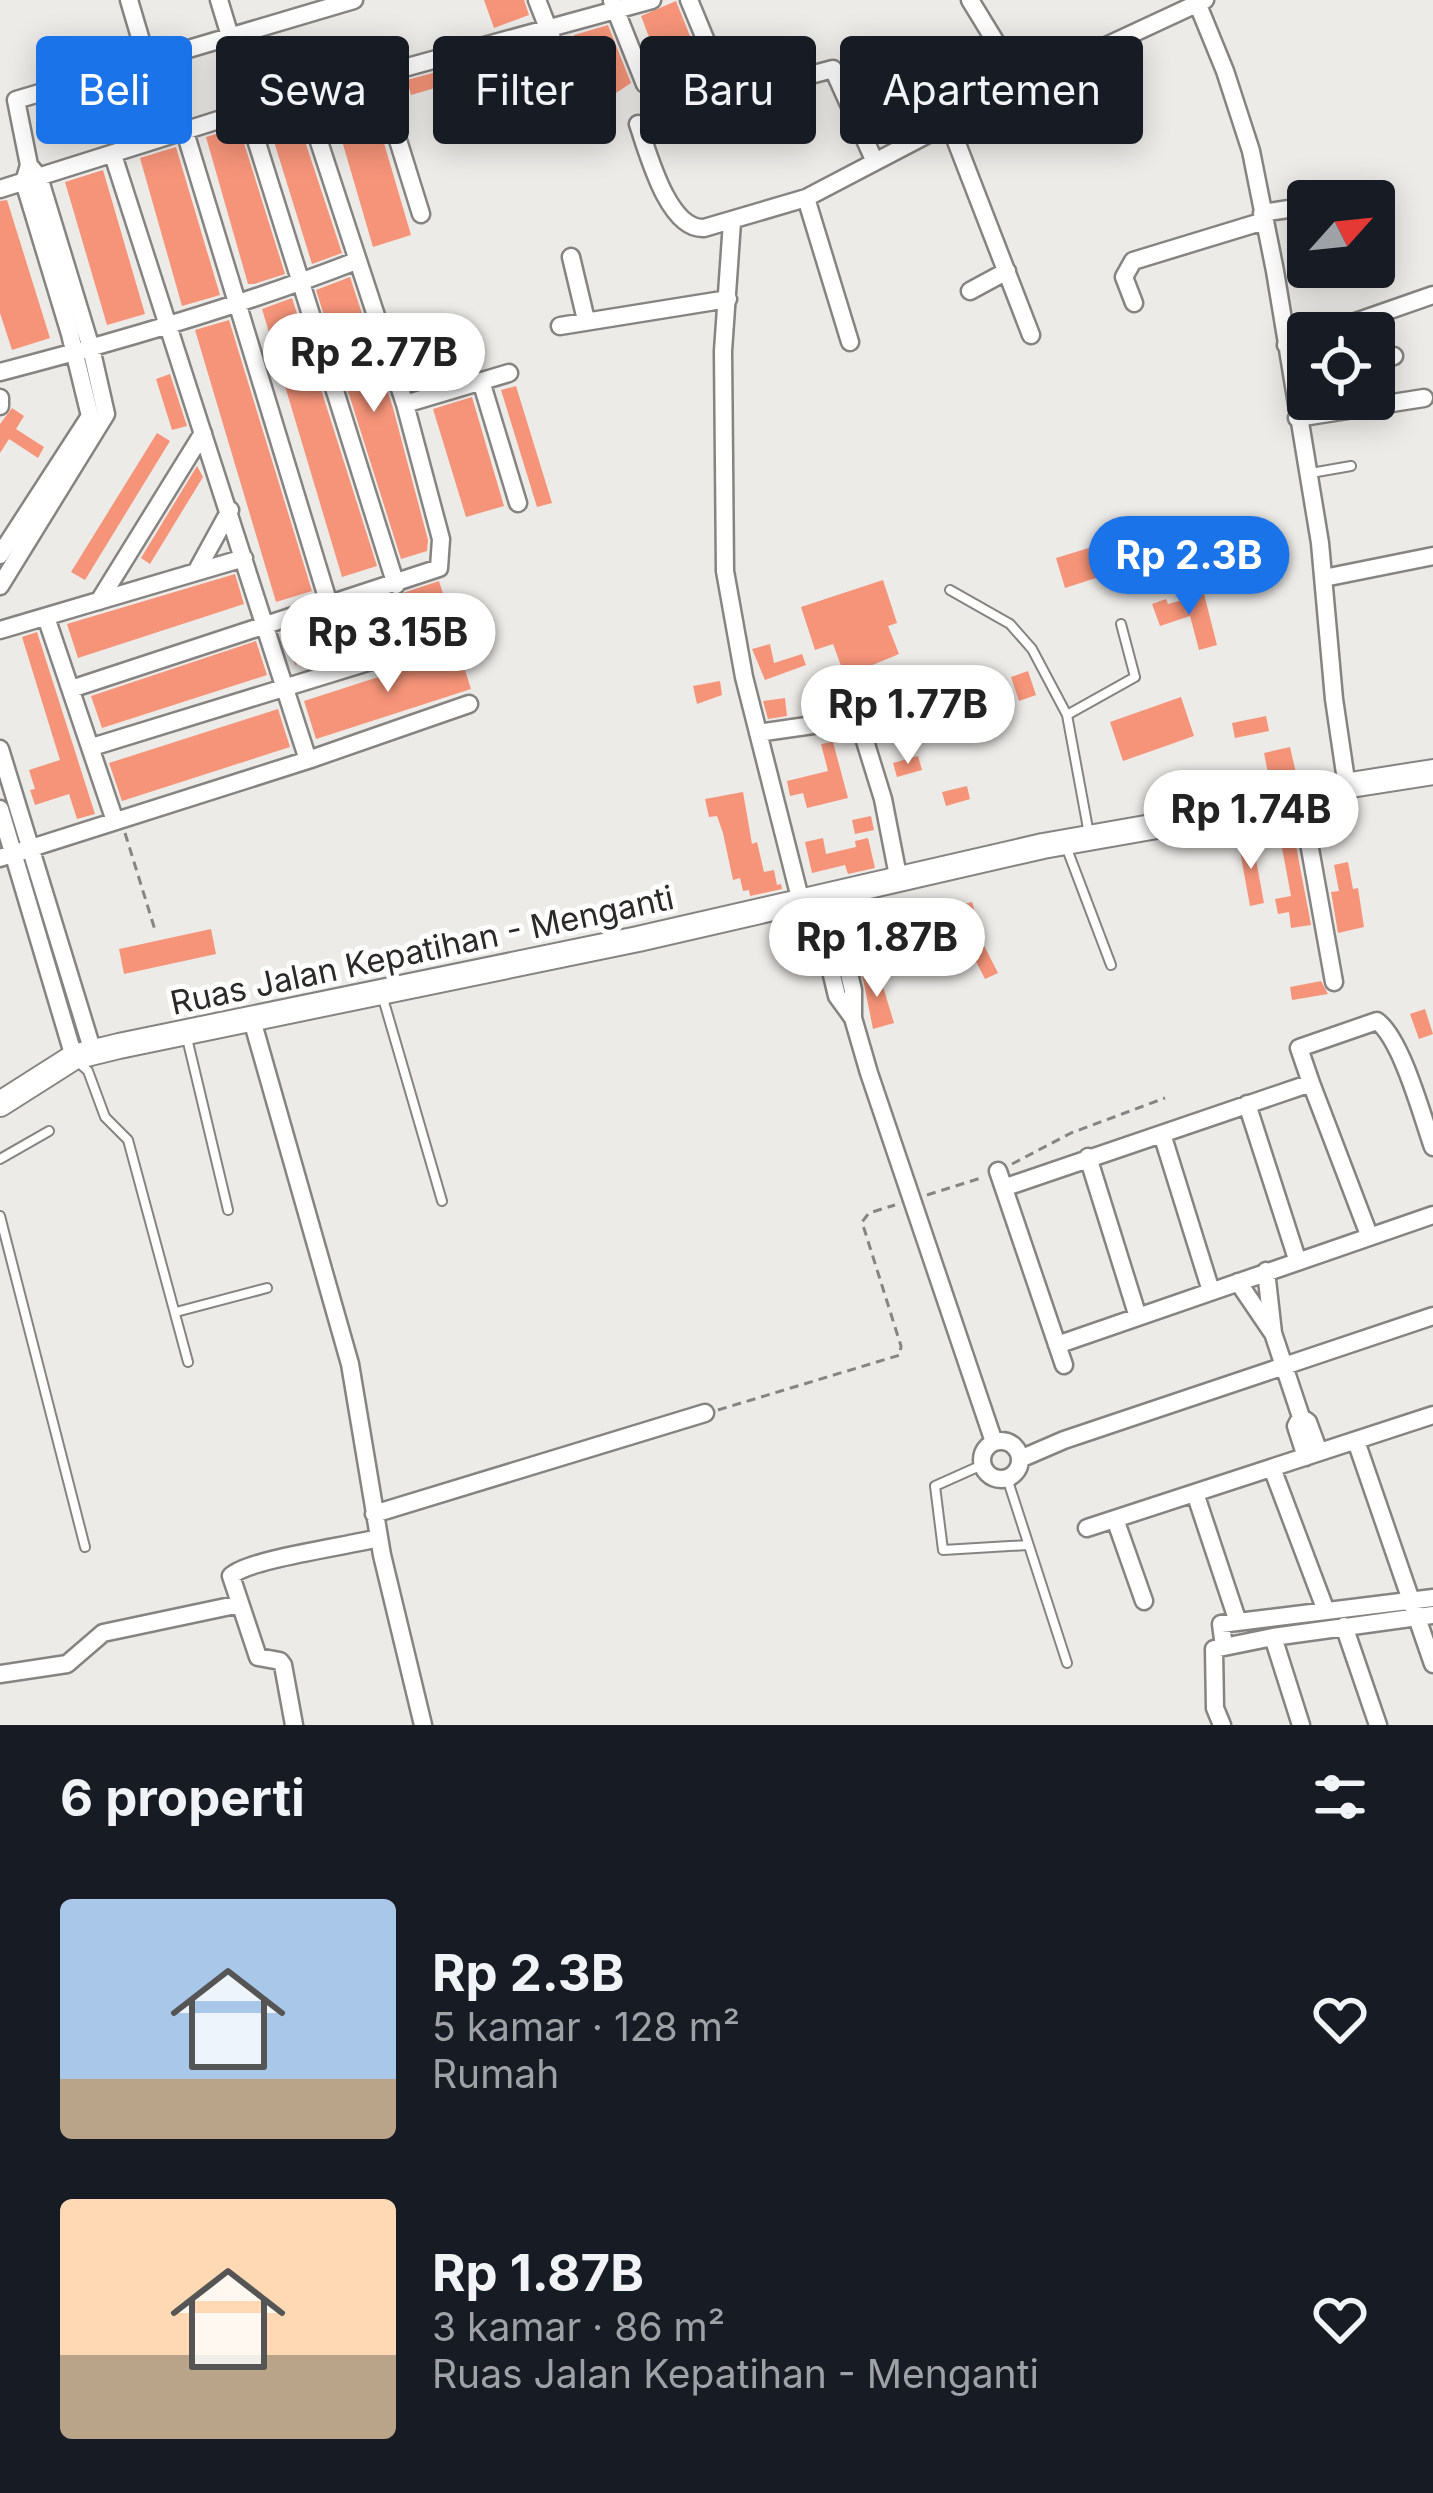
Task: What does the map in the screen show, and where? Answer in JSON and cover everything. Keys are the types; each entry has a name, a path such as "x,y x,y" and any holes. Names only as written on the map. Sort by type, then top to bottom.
{"main road":[{"name":"Ruas Jalan Kepatihan - Menganti","path":"0,1104 85,1060 186,1032 1300,793 1433,772"}],"street":[{"path":"129,0 140,36"},
{"path":"219,0 230,36 309,6 353,0"},
{"path":"537,0 551,36"},
{"path":"409,68 549,30 613,5 652,0"},
{"path":"689,0 704,36"},
{"path":"970,0 992,36"},
{"path":"1122,36 1200,1 1251,151 1286,345"},
{"path":"613,5 640,70"},
{"path":"816,73 833,69 875,162"},
{"path":"0,586 103,422 105,404 83,350 29,167 16,100 36,94"},
{"path":"638,124 655,173 683,223 693,229 806,198 910,144"},
{"path":"0,188 29,167 113,155 147,144"},
{"path":"188,144 329,604"},
{"path":"257,144 396,584"},
{"path":"71,688 436,571 442,558 406,404 319,144"},
{"path":"399,144 421,214"},
{"path":"957,144 1031,334"},
{"path":"113,155 308,760"},
{"path":"806,198 850,342"},
{"path":"1134,303 1124,277 1133,261 1287,211"},
{"path":"732,222 723,351 725,571 744,677 758,733 815,900 854,990 853,1018 994,1442"},
{"path":"571,257 586,320"},
{"path":"0,372 301,283 356,261"},
{"path":"970,291 1007,271"},
{"path":"1384,312 1433,295"},
{"path":"560,326 728,299"},
{"path":"0,555 90,416 83,350"},
{"path":"406,404 509,373"},
{"path":"481,381 518,503"},
{"path":"1395,403 1424,398"},
{"path":"1297,420 1324,578 1347,787"},
{"path":"99,601 203,433"},
{"path":"196,572 230,510"},
{"path":"1324,578 1433,556"},
{"path":"0,630 244,558"},
{"path":"46,617 120,826"},
{"path":"92,747 420,646"},
{"path":"14,853 120,826 469,704"},
{"path":"758,733 848,720 861,728 883,799 899,881"},
{"path":"0,749 14,853"},
{"path":"1300,793 1334,982"},
{"path":"0,809 85,1060"},
{"path":"252,1020 350,1364 374,1514 423,1725"},
{"path":"1369,1234 1299,1048 1382,1022 1433,1148"},
{"path":"1064,1365 1002,1179 1088,1157 1311,1083"},
{"path":"1247,1105 1298,1259"},
{"path":"1162,1134 1211,1291"},
{"path":"1088,1157 1138,1317"},
{"path":"1057,1345 1433,1215"},
{"path":"1267,1271 1273,1333 1301,1417 1296,1426 1313,1455"},
{"path":"1238,1282 1273,1333"},
{"path":"1019,1459 1064,1439 1433,1316"},
{"path":"374,1514 705,1414"},
{"path":"1087,1528 1432,1418"},
{"path":"1356,1441 1420,1611 1433,1664"},
{"path":"994,1442 1010,1443 1019,1459 1016,1471 1007,1478 989,1476 982,1465 983,1453 994,1442"},
{"path":"1271,1468 1326,1611"},
{"path":"1195,1493 1238,1622"},
{"path":"1115,1519 1144,1600"},
{"path":"294,1725 283,1665 258,1657 231,1580 237,1570 379,1538"},
{"path":"1222,1725 1215,1708 1214,1649 1420,1611 1433,1598"},
{"path":"0,1674 62,1666 103,1634 240,1604"},
{"path":"1224,1647 1221,1624 1326,1611 1420,1611"},
{"path":"1344,1626 1378,1725"},
{"path":"1273,1637 1301,1725"}],"lane":[{"path":"1307,474 1351,466"},
{"path":"950,590 1024,637 1066,715 1077,840 1111,965"},
{"path":"1066,715 1135,677 1121,624"},
{"path":"381,993 442,1201"},
{"path":"186,1032 228,1210"},
{"path":"85,1060 105,1117 128,1140 188,1362"},
{"path":"0,1159 49,1131"},
{"path":"0,1216 85,1547"},
{"path":"175,1312 267,1288"},
{"path":"982,1465 934,1486 943,1550 1028,1545"},
{"path":"1007,1478 1067,1664"}],"path":[{"path":"120,826 155,930"},
{"path":"705,1414 900,1355 902,1346 862,1222 869,1214 1002,1179 1071,1133 1166,1098"}],"building":[{"path":"484,0 524,0 529,15 494,28"},
{"path":"676,1 690,36 649,36 641,16"},
{"path":"608,25 612,36 574,36"},
{"path":"616,45 631,83 616,93"},
{"path":"433,73 433,89 411,95 409,79"},
{"path":"216,134 216,144 244,144 285,274 248,284 206,137"},
{"path":"275,144 306,144 342,253 312,264"},
{"path":"343,144 384,144 411,235 373,247"},
{"path":"176,147 220,295 182,306 140,158"},
{"path":"103,170 145,314 107,325 65,182"},
{"path":"7,200 50,338 12,350 0,313 0,201"},
{"path":"350,277 393,408 428,540 427,551 401,559 316,290"},
{"path":"292,298 377,566 342,577 262,309"},
{"path":"229,320 312,591 276,602 195,330"},
{"path":"170,374 187,426 172,430 156,379"},
{"path":"516,386 552,503 537,507 501,390"},
{"path":"472,397 504,506 466,517 433,409"},
{"path":"12,408 24,416 16,429 44,447 38,458 9,439 0,453 0,424"},
{"path":"157,433 170,441 85,580 71,572"},
{"path":"197,466 203,477 150,564 141,558"},
{"path":"1092,547 1102,576 1065,588 1056,558"},
{"path":"235,574 244,604 78,658 67,624"},
{"path":"883,580 897,623 888,626 899,654 858,671 860,677 847,682 833,644 815,650 801,607"},
{"path":"439,581 450,616 295,665 285,632"},
{"path":"1204,594 1217,645 1199,650 1190,616 1160,626 1152,604"},
{"path":"37,632 95,814 77,819 69,794 35,805 30,790 35,789 29,770 60,760 22,637"},
{"path":"256,641 267,675 102,728 91,696"},
{"path":"770,644 774,663 802,654 806,665 765,680 752,649"},
{"path":"459,651 471,689 316,739 304,701"},
{"path":"1028,671 1036,695 1019,701 1011,677"},
{"path":"720,681 722,695 697,704 693,686"},
{"path":"1181,697 1194,736 1123,761 1110,722"},
{"path":"785,698 787,716 768,719 763,701"},
{"path":"950,706 955,718 969,714 973,725 946,734 938,710"},
{"path":"278,709 290,747 122,801 109,763"},
{"path":"1266,716 1269,731 1235,738 1232,723"},
{"path":"833,742 848,798 807,808 803,793 790,796 787,781 828,771 821,744"},
{"path":"1290,747 1296,773 1270,783 1264,753"},
{"path":"918,756 922,770 897,777 893,763"},
{"path":"967,786 970,799 946,806 942,792"},
{"path":"743,792 752,844 757,842 764,872 774,870 782,889 750,896 749,890 743,891 740,878 733,880 723,833 717,816 709,817 705,799"},
{"path":"871,816 874,830 855,834 852,820"},
{"path":"1294,835 1311,925 1291,928 1289,912 1278,914 1275,899 1291,896 1280,837"},
{"path":"823,838 826,854 856,847 855,841 868,838 875,868 848,874 845,865 812,873 805,842"},
{"path":"1252,838 1264,903 1250,906 1238,840"},
{"path":"1348,862 1364,927 1338,933 1331,892 1339,891 1334,865"},
{"path":"972,902 978,923 973,924 998,973 985,979 959,928 944,932 938,911"},
{"path":"211,929 216,954 124,974 119,949"},
{"path":"878,970 894,1023 873,1029 862,974"},
{"path":"1321,981 1328,994 1292,1000 1290,987"},
{"path":"1425,1009 1433,1034 1419,1039 1410,1014"}]}
